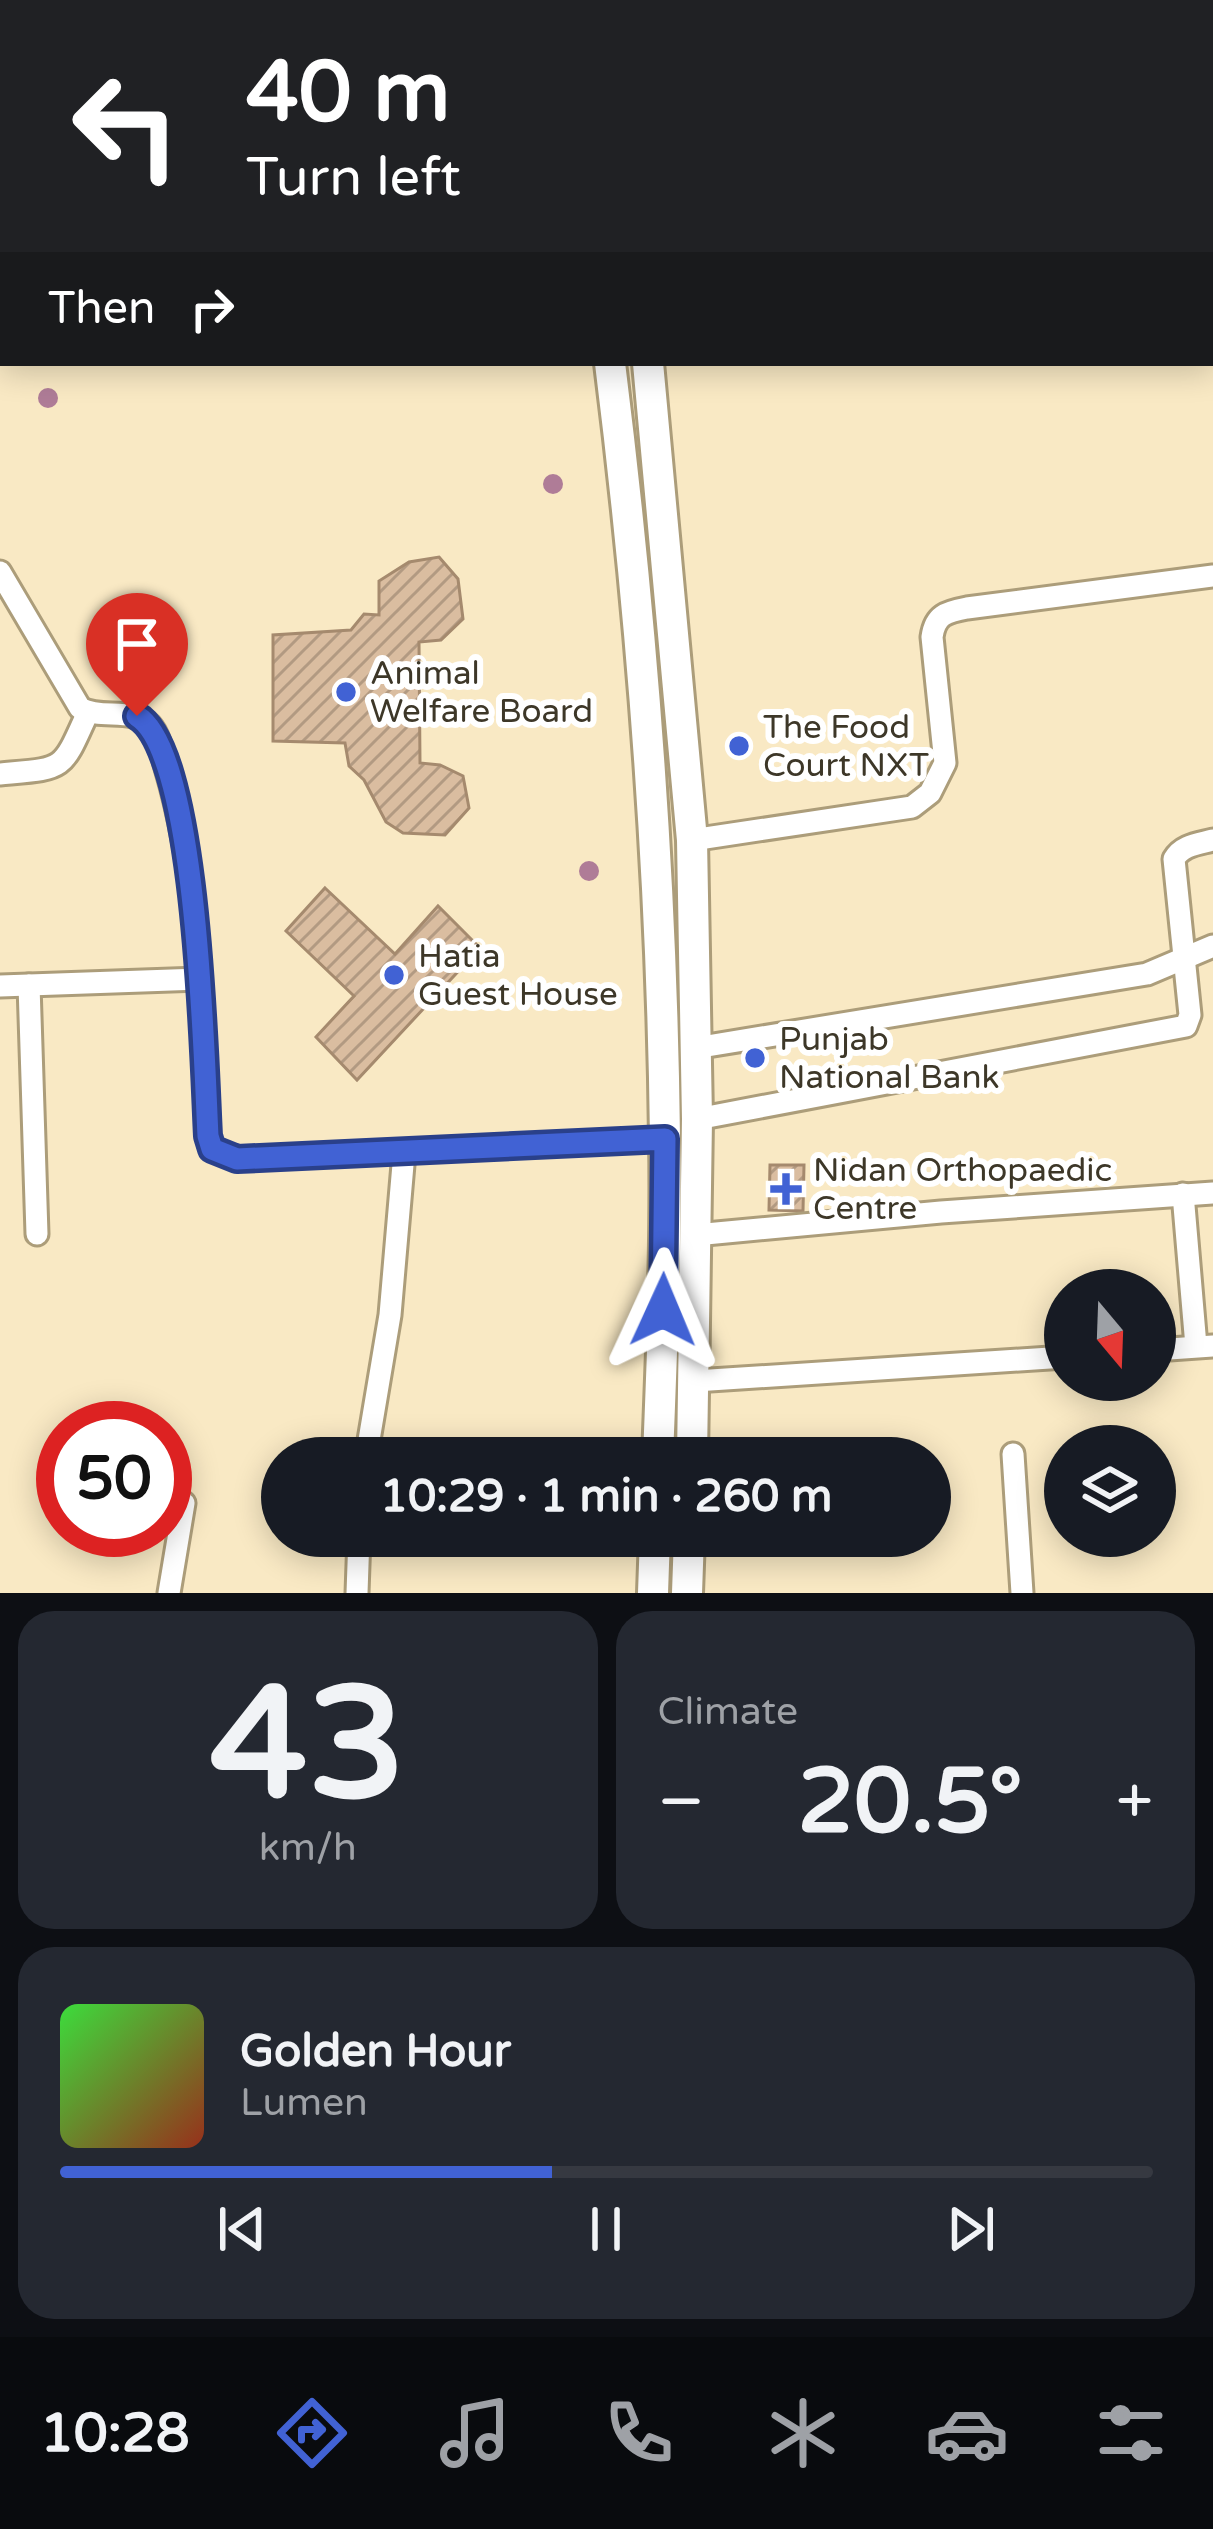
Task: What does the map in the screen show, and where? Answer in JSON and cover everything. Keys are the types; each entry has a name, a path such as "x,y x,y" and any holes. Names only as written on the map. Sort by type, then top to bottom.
{"main road":[{"path":"610,366 646,749 660,987 665,1139 658,1437"},
{"path":"648,366 692,840 697,1119 693,1437"},
{"path":"660,987 695,987"},
{"path":"653,1593 654,1557"},
{"path":"687,1593 688,1557"}],"street":[{"path":"0,572 68,693 88,712 137,716 155,732 178,808 200,979 212,1149 237,1159 665,1139"},
{"path":"692,840 912,807 930,793 945,763 932,637 940,615 1213,576"},
{"path":"0,773 50,770 62,764 88,712"},
{"path":"697,1119 1186,1026 1190,1015 1174,859 1188,846 1213,840"},
{"path":"695,1048 1147,974 1213,946"},
{"path":"0,986 200,979"},
{"path":"29,985 38,1234"},
{"path":"370,1437 390,1315 404,1153"},
{"path":"695,1235 1213,1193"},
{"path":"1183,1194 1204,1346"},
{"path":"695,1381 1044,1358"},
{"path":"1013,1454 1022,1593"},
{"path":"170,1593 176,1557"},
{"path":"357,1593 358,1557"}],"building":[{"name":"Animal Welfare Board","path":"439,557 458,579 463,619 441,640 419,642 420,763 440,765 463,776 469,808 445,835 403,833 386,822 364,780 349,766 345,743 273,741 273,635 351,630 364,614 379,615 379,581 409,562"},
{"name":"Hatia Guest House","path":"325,888 395,954 438,906 480,948 357,1080 316,1037 354,996 286,931"},
{"path":"770,1165 804,1165 803,1211 769,1210"}],"place":[{"name":"Animal Welfare Board","path":"346,692"},
{"name":"The Food Court NXT","path":"739,746"},
{"name":"Hatia Guest House","path":"394,975"},
{"name":"Punjab National Bank","path":"755,1058"},
{"name":"Nidan Orthopaedic Centre","path":"786,1189"}],"route":[{"path":"137,716 155,732 178,808 195,927 212,1149 237,1159 665,1139 663,1310"}]}
